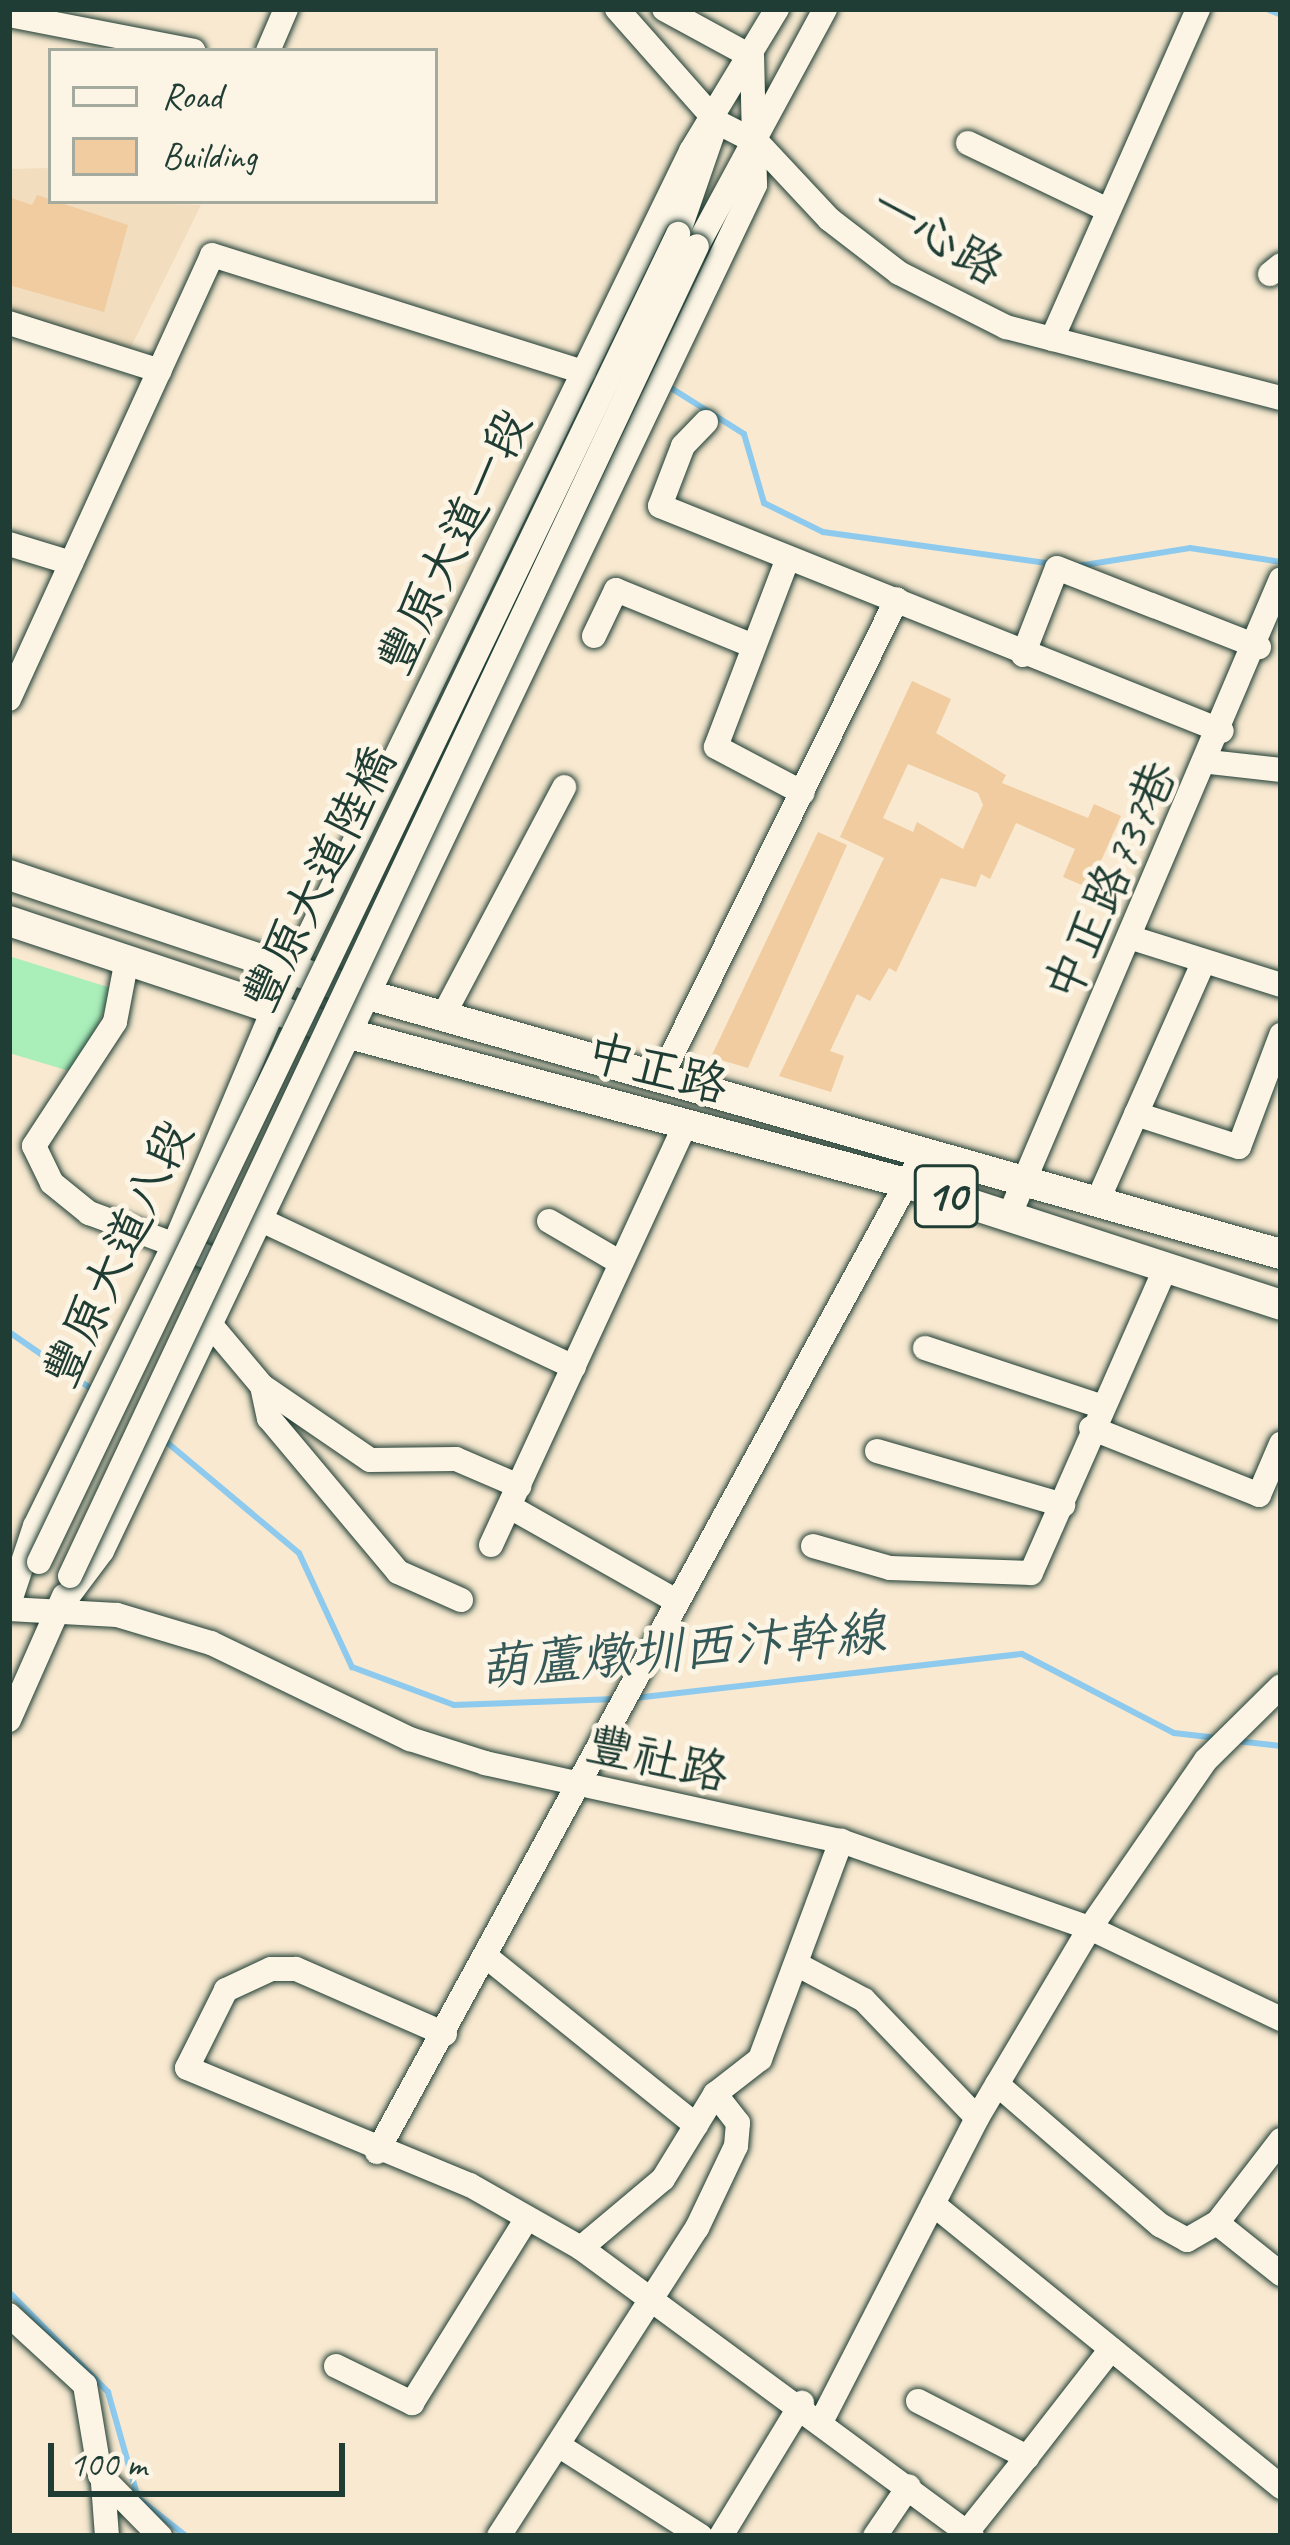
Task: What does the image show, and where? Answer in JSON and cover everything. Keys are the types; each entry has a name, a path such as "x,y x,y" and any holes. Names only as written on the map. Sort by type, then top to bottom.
{"main road":[{"name":"中正路","path":"9,875 296,966 365,994 1281,1254"},
{"name":"中正路","path":"9,921 275,1005 346,1033 909,1184 1281,1305"}],"street":[{"path":"269,48 286,9"},
{"path":"617,9 717,122"},
{"path":"9,1720 61,1607 103,1551 346,1033 755,185 758,143 752,57 664,9"},
{"name":"豐原大道一段","path":"275,1005 691,151 717,122 777,9"},
{"path":"687,240 758,143 826,9"},
{"path":"1052,339 1198,9"},
{"path":"9,15 179,48"},
{"name":"豐原大道一段","path":"687,240 717,122"},
{"name":"一心路","path":"717,122 758,143 829,219 899,272 1052,339 1281,398"},
{"path":"968,143 1106,209"},
{"name":"豐原大道陸橋","path":"9,1607 39,1562 687,240"},
{"name":"豐原大道陸橋","path":"61,1607 70,1576 687,240"},
{"path":"9,699 212,255 584,372"},
{"path":"9,323 160,371"},
{"path":"706,422 683,446 660,506 1222,731"},
{"path":"9,544 71,563"},
{"path":"788,558 751,645 716,747 803,793"},
{"path":"1023,655 1058,568 1258,647"},
{"name":"中正路737巷","path":"1010,1214 1209,762 1281,579"},
{"path":"594,636 616,590 751,645"},
{"path":"660,1079 770,842 778,845 897,599"},
{"path":"1209,762 1281,770"},
{"path":"442,1016 564,787"},
{"path":"1132,938 1281,985"},
{"path":"127,959 115,1022 34,1146 52,1183 89,1213 237,1268"},
{"path":"1098,1200 1204,961"},
{"name":"豐原大道八段","path":"9,1607 35,1526 172,1247 275,1005"},
{"path":"1136,1114 1239,1147 1281,1035"},
{"path":"491,1545 686,1123"},
{"path":"377,2152 488,1958 576,1783 923,1153"},
{"path":"259,1219 574,1367"},
{"path":"549,1221 621,1263"},
{"path":"813,1546 890,1568 1030,1574 1063,1505 1095,1417 1166,1269"},
{"path":"210,1324 262,1386 370,1460 456,1459 518,1486"},
{"path":"925,1348 1095,1417 1259,1495 1281,1444"},
{"path":"262,1386 269,1418 398,1572 460,1600"},
{"path":"877,1451 1063,1505"},
{"path":"519,1512 676,1601"},
{"name":"豐社路","path":"9,1607 61,1607 211,1643 410,1739 576,1783 841,1841 1090,1928 1281,2019"},
{"path":"721,2536 813,2410 1090,1928 1206,1760 1281,1686"},
{"path":"581,2248 663,2179 715,2094 760,2060 800,1966 841,1841"},
{"path":"488,1958 696,2125"},
{"path":"800,1966 864,2000 977,2118"},
{"path":"445,2034 296,1969 271,1969 226,1990 188,2068 527,2218 581,2248 813,2410 970,2534 1111,2349"},
{"path":"997,2084 1160,2225 1187,2240 1217,2223 1281,2140"},
{"path":"499,2536 653,2299 736,2146 738,2123 715,2094"},
{"path":"933,2204 1281,2487"},
{"path":"336,2366 412,2403 527,2218"},
{"path":"1217,2223 1281,2274"},
{"path":"9,2315 85,2385 107,2536"},
{"path":"918,2401 1027,2457"},
{"path":"558,2445 701,2536"},
{"path":"100,2475 160,2536"},
{"path":"875,2536 909,2486"}],"shaded area":[{"path":"48,168 48,204 201,205 130,349 9,311 9,169"}],"green space":[{"path":"9,956 114,989 76,1073 9,1053"}],"building":[{"path":"37,195 48,199 48,204 64,204 128,225 104,312 9,285 9,197 32,205"},
{"path":"912,681 951,699 936,733 1006,775 1002,783 1088,818 1094,804 1121,816 1089,888 1063,877 1075,849 1016,823 990,879 981,874 976,887 941,878 896,972 889,968 870,1001 857,994 830,1051 844,1056 831,1092 779,1076 884,858 840,837","holes":["908,764 978,793 983,805 963,849 917,822 913,832 883,818"]},
{"path":"818,832 847,845 748,1068 711,1057"}],"waterway":[{"path":"1267,9 1281,15"},
{"path":"671,388 744,434 764,503 823,532 1053,564"},
{"path":"1078,566 1190,548 1281,562"},
{"name":"葫蘆燉圳西汴幹線","path":"9,1332 93,1390"},
{"name":"葫蘆燉圳西汴幹線","path":"163,1439 299,1553 352,1667 454,1705 616,1699"},
{"name":"葫蘆燉圳西汴幹線","path":"635,1698 1022,1654 1174,1733 1218,1738"},
{"name":"葫蘆燉圳西汴幹線","path":"1237,1741 1281,1746"},
{"path":"9,2292 108,2392 138,2498 186,2536"}]}
